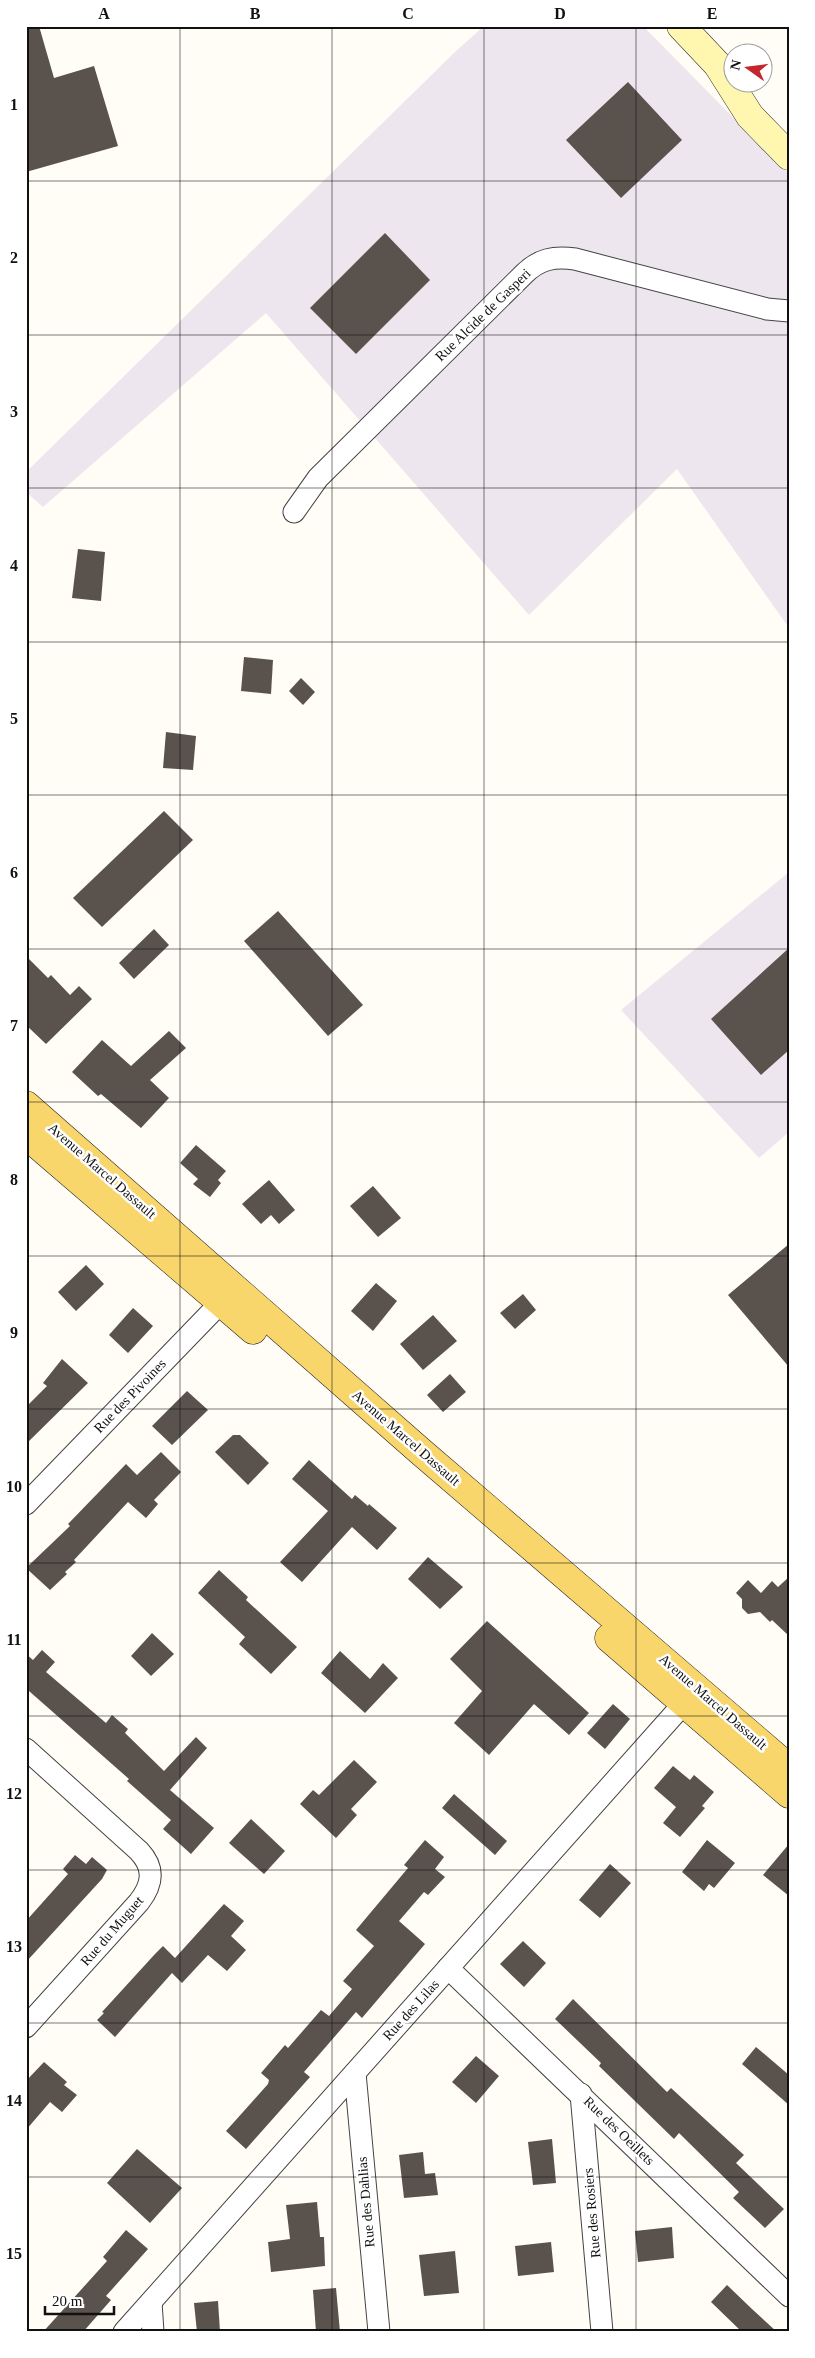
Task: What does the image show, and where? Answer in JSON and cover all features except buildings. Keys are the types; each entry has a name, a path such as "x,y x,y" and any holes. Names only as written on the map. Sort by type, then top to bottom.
{"main road":[{"name":"Avenue Marcel Dassault","path":"26,1105 227,1295"},
{"name":"Avenue Marcel Dassault","path":"26,1135 227,1295 690,1696 789,1794"},
{"name":"Avenue Marcel Dassault","path":"690,1696 789,1768"}],"street":[{"path":"682,26 722,69"},
{"path":"737,92 750,116 789,156"},
{"path":"745,92 789,133"},
{"name":"Rue Alcide de Gasperi","path":"294,512 318,478 531,267 545,260 562,257 575,259 767,309 789,311"},
{"name":"Rue des Pivoines","path":"26,1504 227,1295"},
{"name":"Rue des Lilas","path":"124,2332 690,1696"},
{"name":"Rue du Muguet","path":"26,1749 139,1852 149,1864 151,1872 149,1886 139,1902 26,2027"},
{"name":"Rue des Oeillets","path":"448,1968 789,2296"},
{"name":"Rue des Dahlias","path":"355,2073 378,2332"},
{"name":"Rue des Rosiers","path":"581,2094 602,2332"},
{"path":"151,2302 154,2332"}],"shaded area":[{"path":"484,26 643,26 789,174 789,628 677,469 529,615 266,313 43,507 26,492 26,472 456,51"},
{"path":"789,872 789,1132 759,1158 621,1010"}]}
